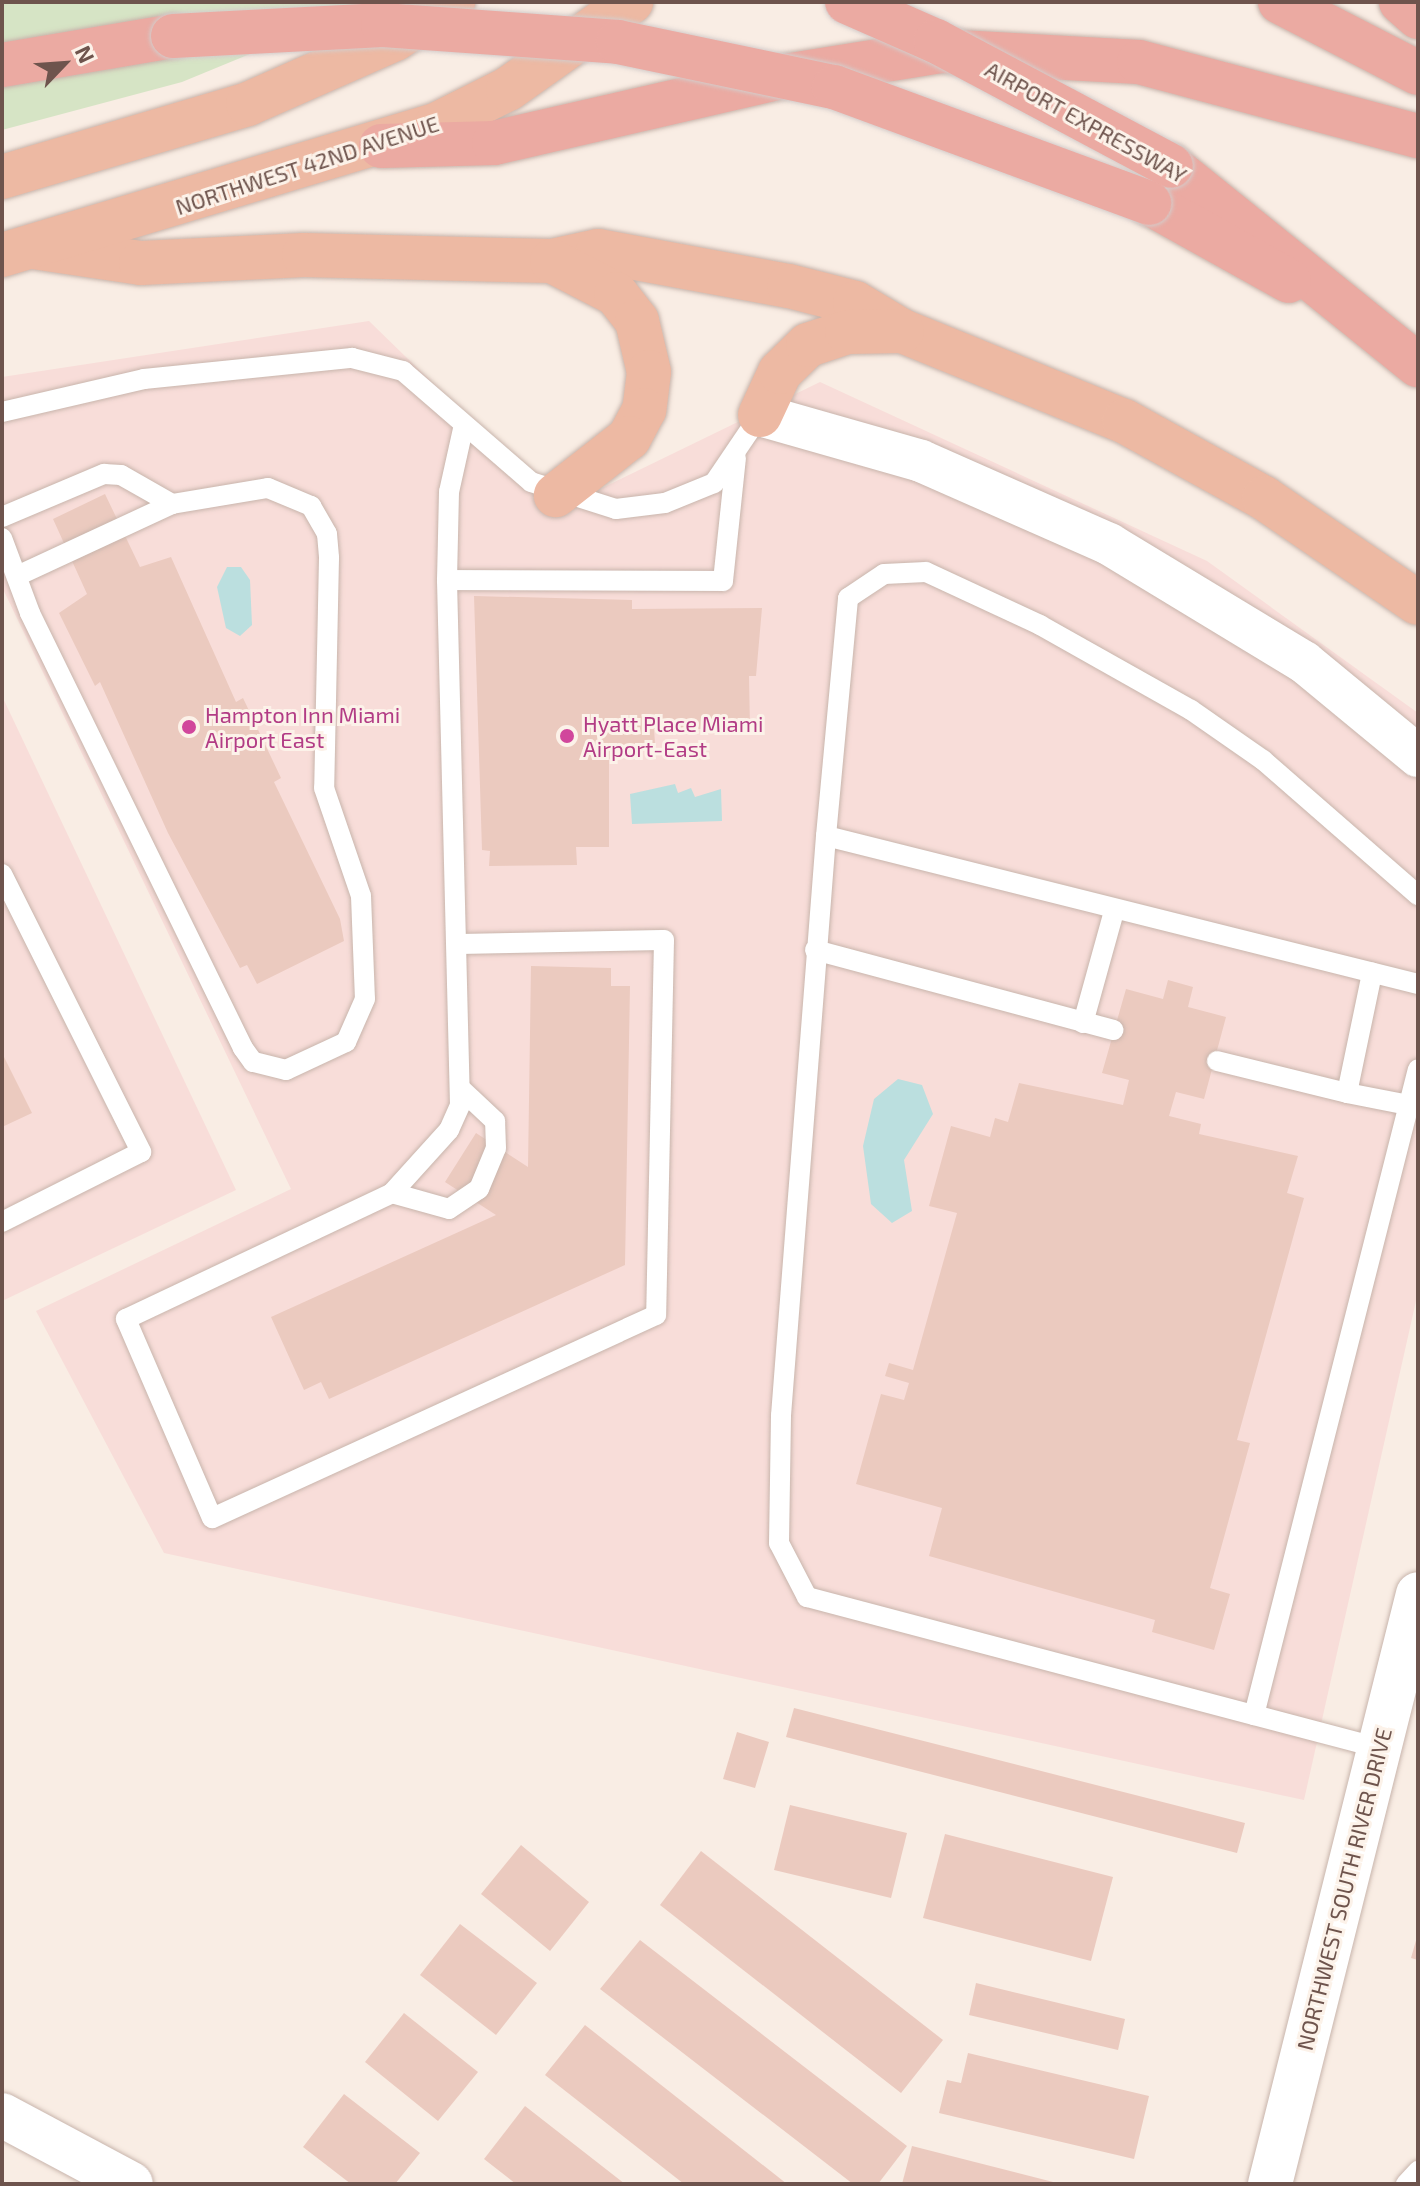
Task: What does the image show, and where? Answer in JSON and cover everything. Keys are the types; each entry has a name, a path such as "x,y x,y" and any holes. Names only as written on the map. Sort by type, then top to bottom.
{"highway":[{"path":"2,177 248,104 395,39 453,2"},
{"name":"NORTHWEST 42ND AVENUE","path":"18,251 381,146 508,89 631,2"},
{"name":"AIRPORT EXPRESSWAY","path":"847,2 950,48 1171,166 1405,353"},
{"path":"1280,2 1418,73"},
{"path":"1401,2 1418,17"},
{"path":"2,65 173,36 383,25 647,47 834,87 1149,203 1405,353"},
{"path":"381,146 494,143 791,75 941,51 1139,62 1418,136"},
{"path":"18,251 141,263 304,255 552,261 598,251 727,271 855,303 902,331 1136,428 1264,498 1418,603"},
{"path":"552,261 616,294 637,321 649,372 644,410 629,438 556,495"},
{"path":"760,415 780,372 808,345 847,332 902,331"}],"street":[{"path":"760,415 934,466 1109,544 1304,662 1418,756"},
{"name":"NORTHWEST SOUTH RIVER DRIVE","path":"1270,2184 1418,1594"},
{"path":"2,2115 131,2184"}],"lane":[{"path":"2,412 144,379 334,357 403,371 463,429 556,495 606,508 665,503 714,483 736,458 760,415"},
{"path":"457,944 664,940 656,1315 212,1518 126,1319 392,1193 449,1130 462,1090 457,944 447,580 449,492 463,429"},
{"path":"447,580 723,581 736,458"},
{"path":"2,517 104,474 121,475 172,504"},
{"path":"2,538 17,576 243,1048 266,1068 306,1065 357,1030 365,999 360,884 324,788 327,534 311,506 285,490 172,504 17,576"},
{"path":"1379,1748 822,1607 794,1582 779,1543 781,1416 815,950 848,598 884,574 926,572 1040,625 1191,710 1263,760 1418,895"},
{"path":"826,836 1114,911 1418,984"},
{"path":"2,874 141,1152 2,1222"},
{"path":"1083,1023 1114,911"},
{"path":"815,950 1113,1030"},
{"path":"1347,1093 1372,973"},
{"path":"1217,1061 1408,1105"},
{"path":"1254,1715 1418,1069"},
{"path":"392,1193 449,1209 479,1189 496,1148 495,1121 462,1090"},
{"path":"1406,2184 1418,2171"}],"shaded area":[{"path":"369,321 561,508 820,382 1207,561 1418,713 1418,1292 1304,1800 164,1553 36,1311 291,1189 2,587 2,377"},
{"path":"2,696 236,1190 2,1301"}],"green space":[{"path":"2,2 376,2 182,82 2,130"}],"water":[{"path":"227,567 241,567 250,580 252,625 240,636 226,628 217,587"},
{"path":"675,784 678,793 691,788 695,797 721,789 722,821 632,824 630,794"},
{"path":"898,1079 922,1085 933,1114 904,1160 912,1211 892,1223 871,1204 863,1146 874,1099"}],"building":[{"name":"Hampton Inn Miami Airport East","path":"105,494 140,567 171,557 236,702 243,698 281,778 274,782 340,919 344,941 257,984 247,965 240,968 168,833 100,682 95,686 59,613 87,594 53,519"},
{"name":"Hyatt Place Miami Airport-East","path":"474,596 632,600 632,609 762,608 756,676 749,676 750,729 654,729 655,743 609,759 609,847 576,847 577,865 489,866 490,851 482,850"},
{"path":"531,966 611,968 611,986 630,986 625,1265 329,1399 321,1382 304,1390 271,1317 496,1215 445,1182 476,1133 528,1167"},
{"path":"1168,980 1193,987 1188,1007 1226,1017 1204,1099 1176,1092 1169,1116 1201,1124 1199,1134 1298,1156 1287,1193 1304,1198 1237,1440 1250,1443 1210,1588 1230,1594 1214,1650 1152,1632 1155,1620 929,1556 942,1508 856,1484 881,1394 904,1400 909,1383 885,1376 889,1363 913,1370 957,1213 929,1206 951,1126 990,1137 995,1118 1008,1122 1019,1083 1123,1105 1129,1080 1102,1073 1126,989 1163,999"},
{"path":"2,1053 32,1113 2,1127"},
{"path":"794,1708 1245,1823 1237,1853 786,1737"},
{"path":"737,1732 769,1742 755,1788 723,1779"},
{"path":"790,1805 907,1833 891,1898 774,1870"},
{"path":"945,1834 1113,1877 1091,1961 923,1918"},
{"path":"521,1845 589,1902 550,1951 481,1894"},
{"path":"701,1851 943,2040 901,2093 660,1905"},
{"path":"460,1924 537,1983 496,2035 420,1975"},
{"path":"1418,1937 1418,1960 1411,1958"},
{"path":"640,1940 907,2146 878,2184 853,2184 600,1989"},
{"path":"976,1983 1125,2019 1118,2050 969,2015"},
{"path":"404,2013 478,2072 438,2121 365,2062"},
{"path":"585,2025 787,2184 684,2184 545,2075"},
{"path":"968,2053 1149,2096 1134,2159 939,2113 947,2080 961,2083"},
{"path":"344,2094 420,2153 395,2184 351,2184 303,2147"},
{"path":"525,2106 625,2184 516,2184 484,2159"},
{"path":"912,2146 1057,2183 1057,2184 902,2184"}],"place":[{"name":"Hampton Inn Miami Airport East","path":"189,727"},
{"name":"Hyatt Place Miami Airport-East","path":"567,736"}]}
